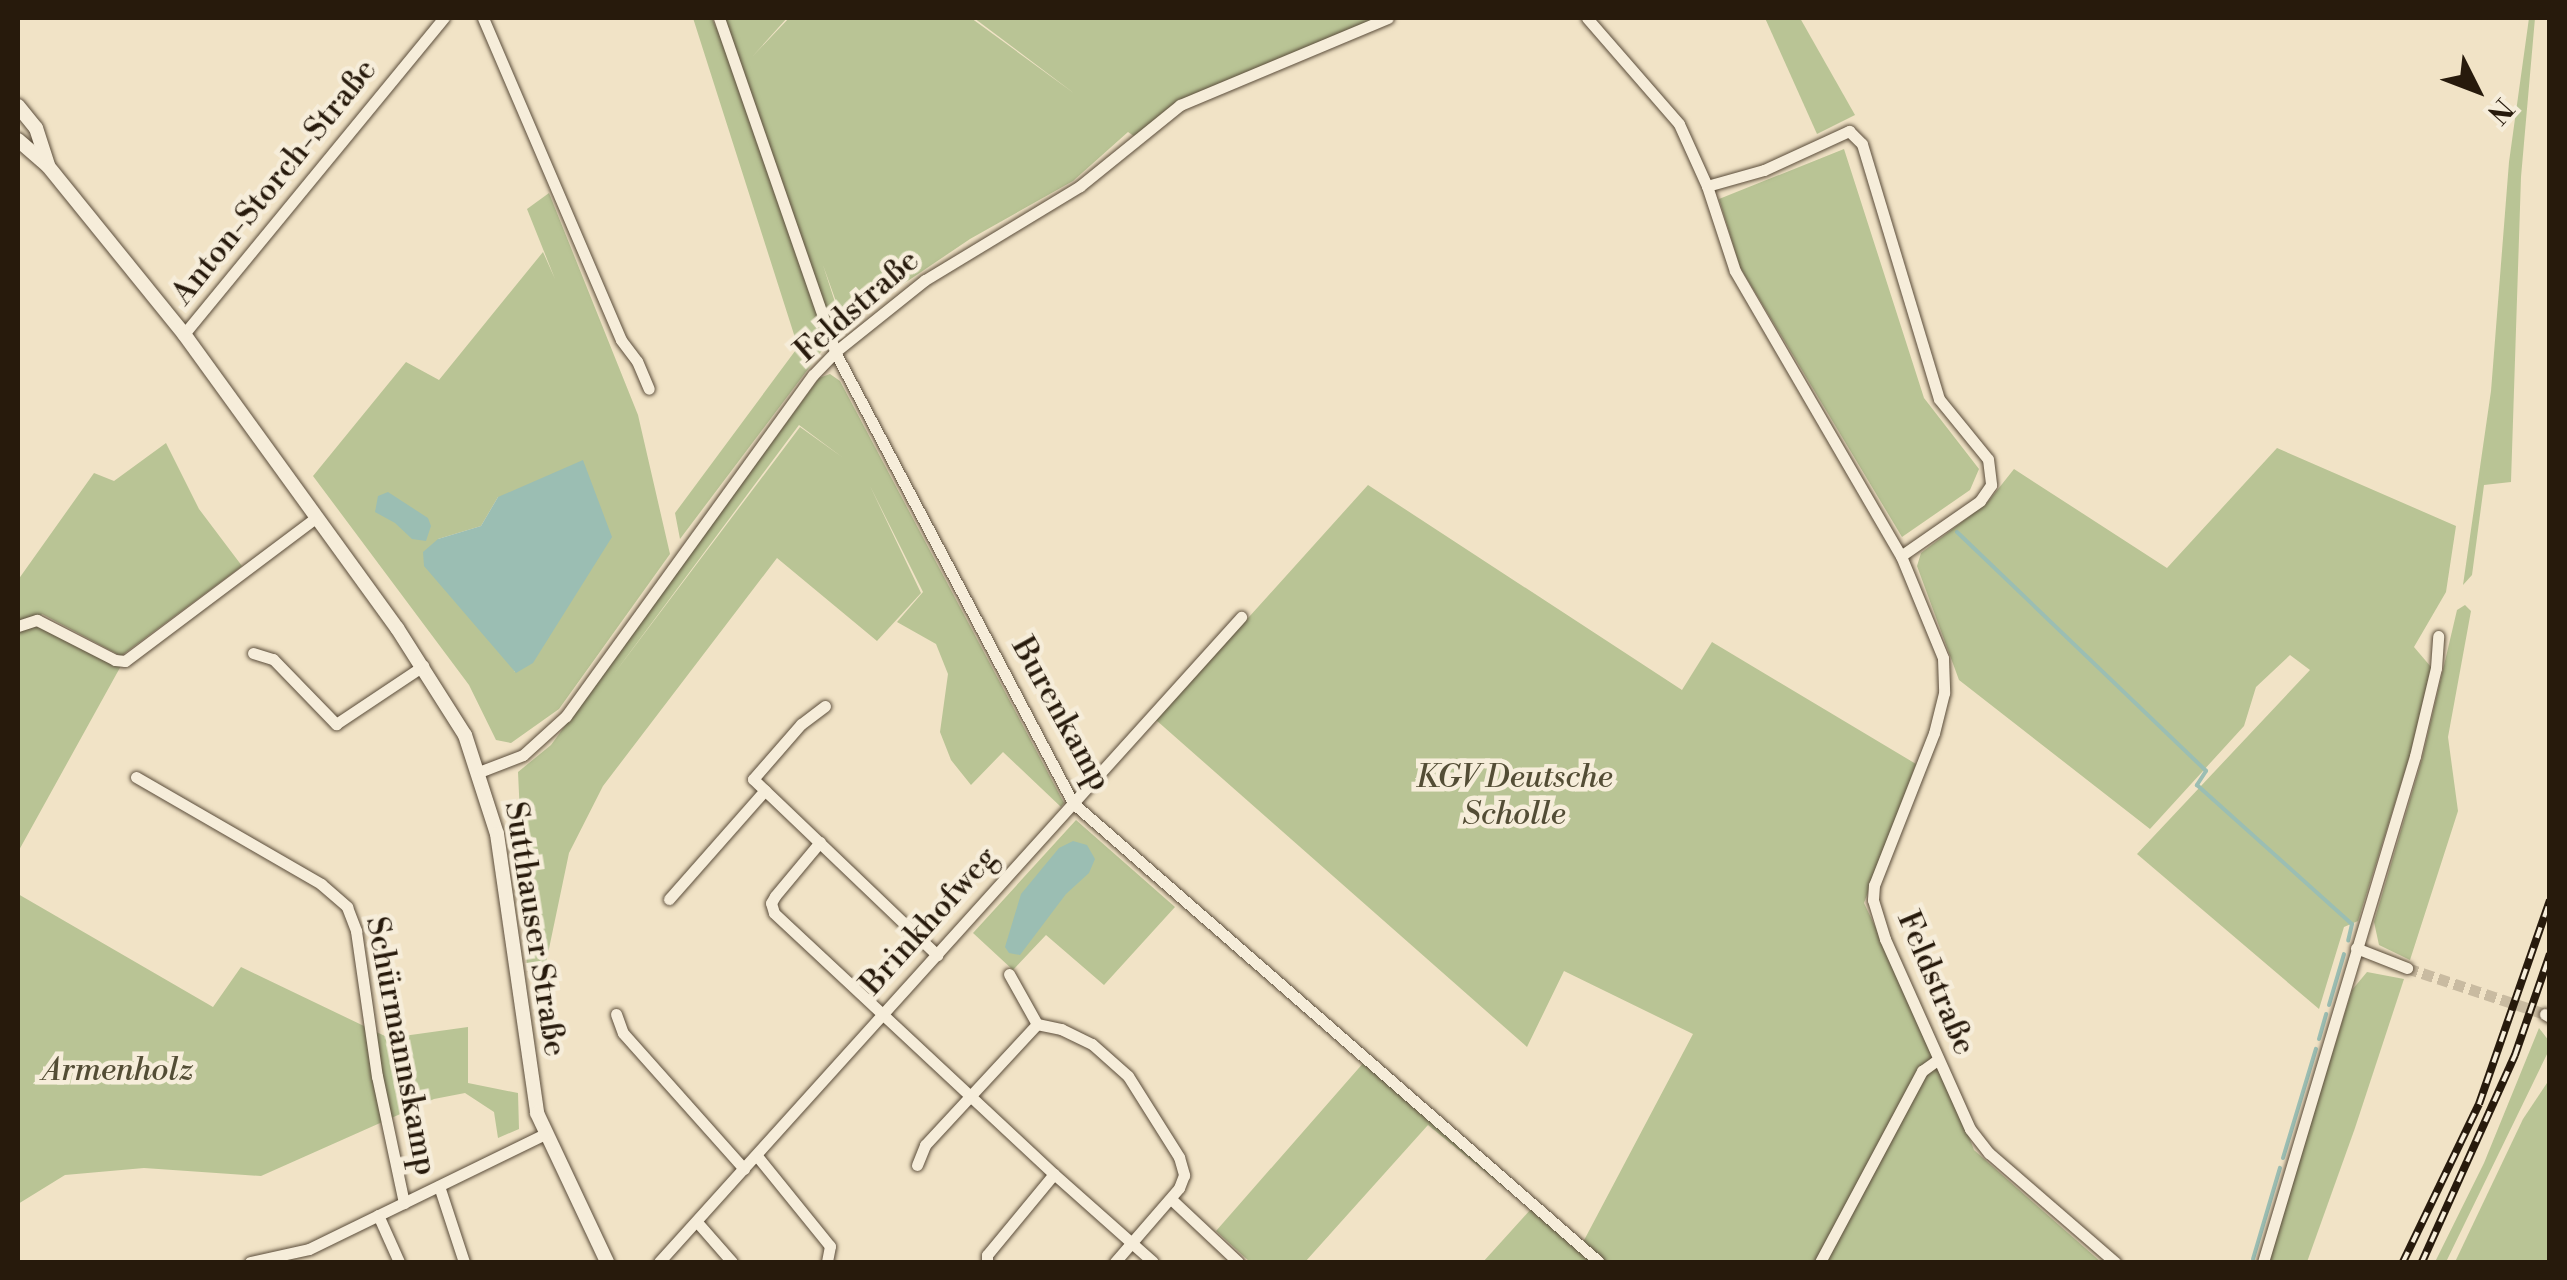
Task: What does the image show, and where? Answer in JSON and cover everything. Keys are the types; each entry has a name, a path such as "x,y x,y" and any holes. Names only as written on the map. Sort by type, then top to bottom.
{"street":[{"name":"Anton-Storch-Straße","path":"184,334 444,18"},
{"path":"483,18 620,340 637,361 649,389"},
{"name":"Burenkamp","path":"719,18 835,352 1073,803 1599,1262"},
{"name":"Feldstraße","path":"479,772 523,754 566,716 813,375 835,352 938,272 1080,186 1180,105 1388,18"},
{"name":"Feldstraße","path":"1587,18 1679,124 1707,186 1735,271 1901,556 1943,658 1944,693 1934,732 1874,884 1873,900 1885,939 1970,1130 1988,1153 2116,1262"},
{"name":"Sutthauser Straße","path":"18,106 36,128 48,166"},
{"path":"1707,186 1764,170 1849,131 1862,144 1939,399 1988,459 1991,484 1980,501 1901,556"},
{"name":"Sutthauser Straße","path":"18,140 48,166 184,334 423,666 465,735 497,834 533,1093 545,1134 608,1262"},
{"path":"18,626 36,620 115,660 125,661 317,517"},
{"name":"Brinkhofweg","path":"659,1262 1242,618"},
{"path":"2263,1262 2415,756 2436,668 2438,636"},
{"path":"253,653 273,659 336,724 423,666"},
{"path":"825,706 801,724 753,779 937,955"},
{"name":"Schürmannskamp","path":"136,777 321,884 347,907 356,931 377,1076 404,1203"},
{"path":"668,898 765,790"},
{"path":"820,842 771,903 774,913 1153,1262"},
{"path":"2356,948 2408,968"},
{"path":"1009,974 1037,1024 1061,1029 1092,1044 1134,1083 1156,1115 1184,1175 1170,1199 1114,1262"},
{"path":"616,1014 622,1033 744,1169"},
{"path":"917,1165 925,1145 1037,1024"},
{"path":"1820,1262 1922,1072 1938,1060"},
{"path":"250,1262 309,1250 545,1134"},
{"path":"756,1156 830,1246 826,1262"},
{"path":"987,1262 987,1255 1054,1174"},
{"path":"439,1186 464,1262"},
{"path":"1170,1199 1238,1262"},
{"path":"378,1215 398,1262"},
{"path":"697,1222 732,1262"},
{"path":"309,1250 314,1262"}],"green space":[{"path":"693,18 712,18 716,28 727,18 787,18 752,57 789,18 971,18 1075,94 974,18 1385,18 1191,103 1138,139 1128,132 1073,181 970,239 844,324 823,265 842,324 680,539 675,513 798,347"},
{"path":"1765,18 1800,18 1855,115 1817,134"},
{"path":"2529,18 2535,18 2521,177 2511,482 2484,485 2472,575 2463,585 2491,391 2509,162"},
{"path":"1844,149 1924,398 1979,469 1970,490 1902,537 1740,267 1719,199"},
{"path":"549,193 638,415 670,554 559,709 511,743 496,740 469,685 313,476 406,362 439,380 543,252 555,279 527,209","holes":["498,497 515,672 438,539 481,526"]},
{"path":"830,374 840,381 1064,803 1061,807 1003,752 971,785 951,760 940,732 948,674 936,644 897,622 923,592 870,486 921,593 877,641 777,558 603,786 569,853 546,963 527,968 518,772 551,745 819,378","holes":["799,425 842,457 800,427 613,675"]},
{"path":"166,443 199,509 242,566 121,656 42,614 37,621 122,664 18,852 18,580 94,473 114,481"},
{"path":"2277,448 2456,526 2446,592 2414,647 2431,667 2410,755 2358,921 2344,927 2319,1009 2137,854 2310,670 2290,655 2256,687 2244,726 2150,829 1959,680 1917,566 1921,553 1987,503 2014,469 2167,568"},
{"name":"KGV Deutsche Scholle","path":"1368,485 1682,690 1712,642 1916,764 1864,903 1946,1077 1974,1150 2101,1262 1483,1262 1531,1209 1428,1125 1305,1262 1250,1262 1216,1231 1365,1061 1581,1246 1693,1034 1564,971 1527,1047 1156,720"},
{"path":"2465,605 2471,611 2448,737 2458,811 2410,960 2379,945 2374,922 2422,759 2457,610"},
{"path":"1076,820 1175,907 1104,985 1046,935 1013,970 973,933"},
{"name":"Armenholz","path":"18,894 213,1007 241,967 389,1038 468,1027 468,1083 518,1093 519,1129 498,1138 494,1112 465,1093 434,1099 261,1176 144,1168 65,1175 18,1204"},
{"path":"2367,972 2404,979 2355,1128 2307,1262 2268,1262 2352,990"},
{"path":"2539,1028 2549,1041 2549,1050 2446,1262 2435,1262 2484,1163"},
{"path":"2549,1080 2549,1262 2455,1262 2523,1119"}],"water":[{"path":"583,460 612,537 533,663 516,673 424,566 423,552 438,539 481,526 498,497"},
{"path":"388,492 428,518 431,526 426,541 412,539 375,512 378,496"},
{"path":"1073,841 1087,845 1095,859 1089,873 1066,894 1020,955 1009,953 1005,947 1021,894 1059,848"}],"waterway":[{"path":"1957,532 2206,771 2197,785 2352,924 2348,941"},
{"path":"2329,1005 2344,954"},
{"path":"2319,1039 2326,1014"},
{"path":"2283,1158 2316,1049"},
{"path":"2253,1259 2280,1168"}],"tunnel":[{"path":"2407,968 2545,1014"}],"railway":[{"path":"2403,1262 2479,1104 2550,900"},
{"path":"2422,1262 2515,1055 2550,954"}]}
